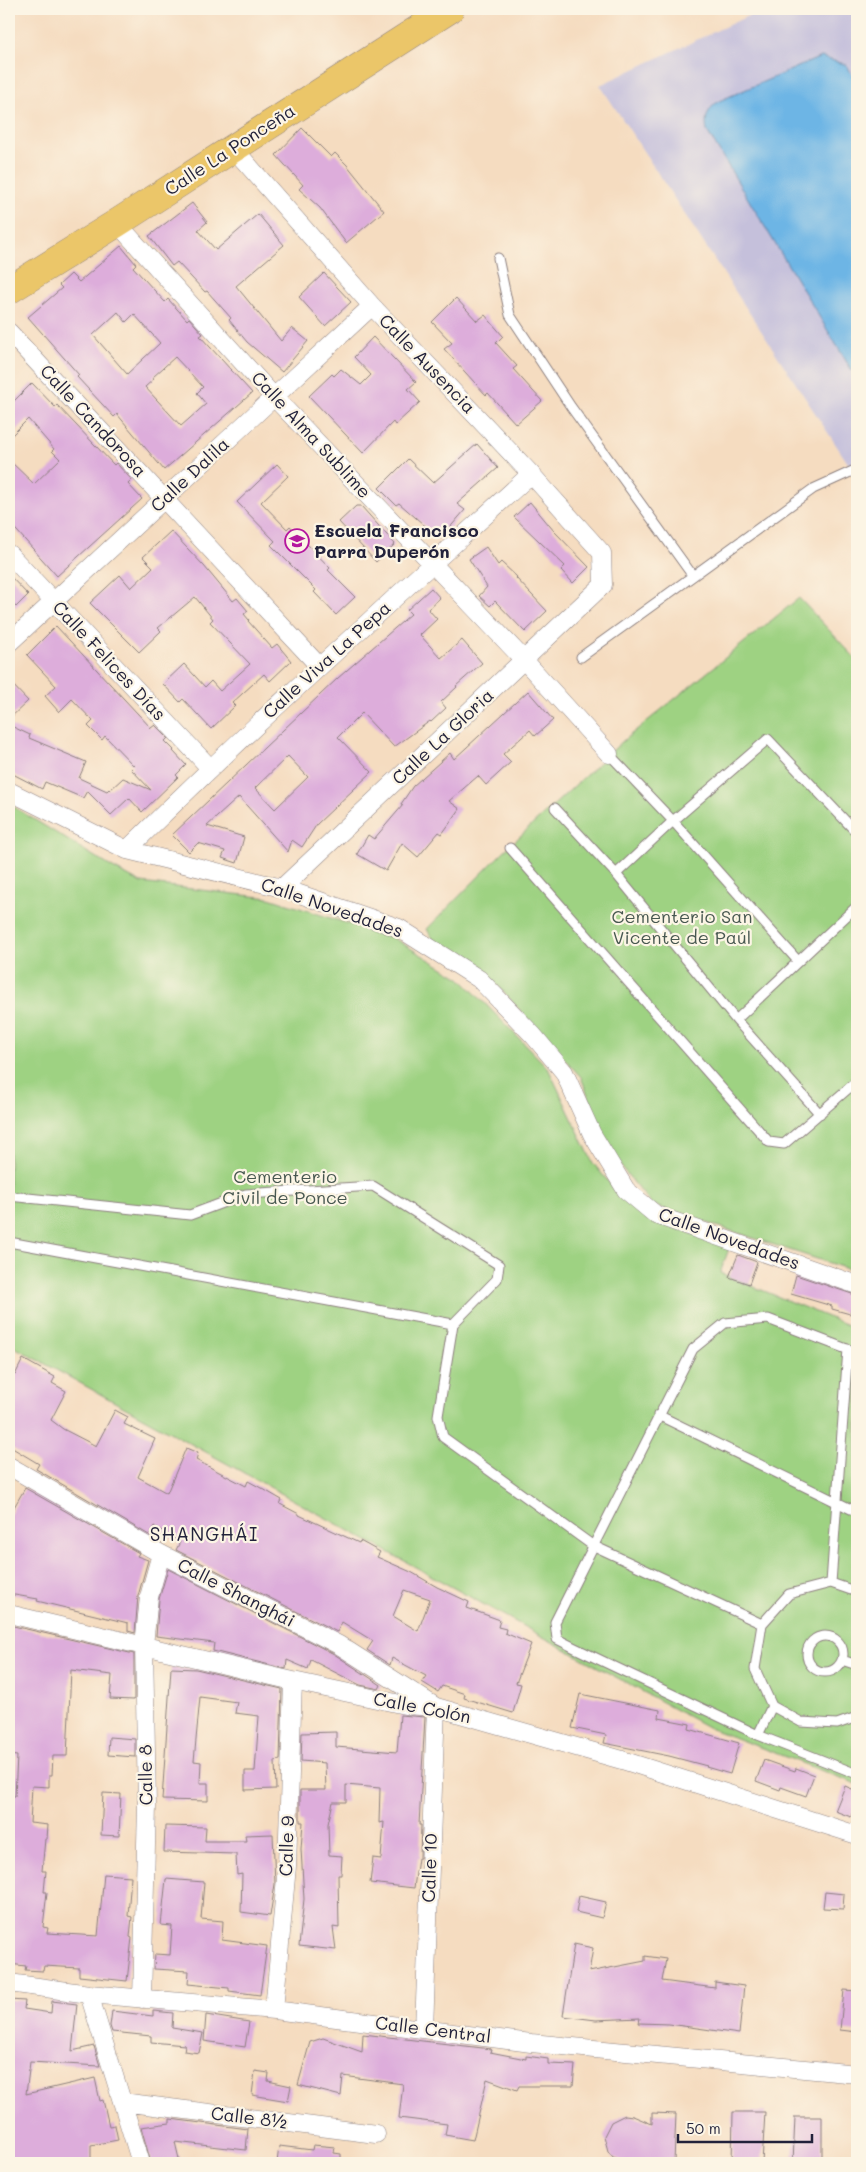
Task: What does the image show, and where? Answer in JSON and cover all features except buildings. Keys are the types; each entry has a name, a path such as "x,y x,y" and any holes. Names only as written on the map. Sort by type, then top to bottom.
{"main road":[{"name":"Calle La Ponceña","path":"9,290 117,223 450,9"}],"street":[{"name":"Calle Ausencia","path":"233,148 372,306 531,474 602,554 604,586"},
{"name":"Calle Alma Sublime","path":"117,223 274,397 524,660 610,754"},
{"name":"Calle Dalila","path":"9,643 372,306"},
{"name":"Calle Candorosa","path":"9,332 319,666"},
{"name":"Calle Viva La Pepa","path":"127,850 210,768 319,666 531,474"},
{"name":"Calle Felices Días","path":"9,554 210,768"},
{"name":"Calle La Gloria","path":"282,888 604,586"},
{"name":"Calle Novedades","path":"9,791 127,850 282,888 399,928 479,979 506,1005 564,1072 582,1114 604,1156 626,1190 656,1215 857,1285"},
{"name":"Calle Shanghái","path":"9,1466 161,1554 339,1645 436,1706"},
{"name":"Calle 8","path":"142,1999 147,1806 144,1645 148,1597 161,1554"},
{"name":"Calle Colón","path":"9,1614 292,1681 405,1705 436,1706 622,1760 857,1834"},
{"name":"Calle 9","path":"274,2010 286,1866 292,1681"},
{"name":"Calle 10","path":"424,2029 436,1706"},
{"name":"Calle Central","path":"9,1983 89,1994 274,2010 531,2043 857,2074"},
{"path":"89,1994 140,2163"},
{"name":"Calle 8½","path":"122,2102 376,2134"}],"lane":[{"path":"498,258 510,315 571,407 693,576"},
{"path":"581,658 813,488 857,469"},
{"path":"616,874 673,821 768,739 857,833"},
{"path":"610,754 673,821 798,961"},
{"path":"555,808 616,874 736,1020 820,1114"},
{"path":"510,848 769,1142 784,1144 857,1081"},
{"path":"736,1020 857,906"},
{"path":"9,1196 190,1215 246,1194 373,1186 499,1265 497,1279 453,1324 438,1416 443,1437 592,1545 762,1624"},
{"path":"9,1242 453,1324"},
{"path":"857,1353 768,1319 726,1324 693,1349 592,1545 556,1622 557,1639 758,1735 857,1774"},
{"path":"831,1583 848,1349"},
{"path":"658,1415 837,1504 857,1512"},
{"path":"857,1592 831,1583 789,1594 762,1624 755,1669 772,1706 801,1722 837,1724 857,1717"},
{"path":"820,1636 832,1637 837,1639 843,1649 842,1660 834,1670 822,1672 816,1669 808,1660 808,1648 815,1638 820,1636"},
{"path":"842,1660 857,1665"},
{"path":"758,1735 772,1706"}],"shaded area":[{"path":"752,9 857,9 857,477 600,85 750,15"}],"green space":[{"name":"Cementerio San Vicente de Paúl","path":"799,598 857,660 857,1272 652,1205 610,1153 581,1077 486,973 433,940 427,929 503,852 624,740"},
{"name":"Cementerio Civil de Ponce","path":"9,804 113,868 141,883 269,898 395,939 460,978 548,1068 593,1163 620,1196 647,1219 730,1246 720,1273 857,1329 857,1784 709,1728 9,1344"}],"water":[{"path":"821,57 847,65 857,84 857,379 707,131 706,126 710,110 719,101"}],"place":[{"name":"Escuela Francisco Parra Duperón","path":"297,541"}],"district":[{"name":"SHANGHÁI","path":"204,1534"}]}
